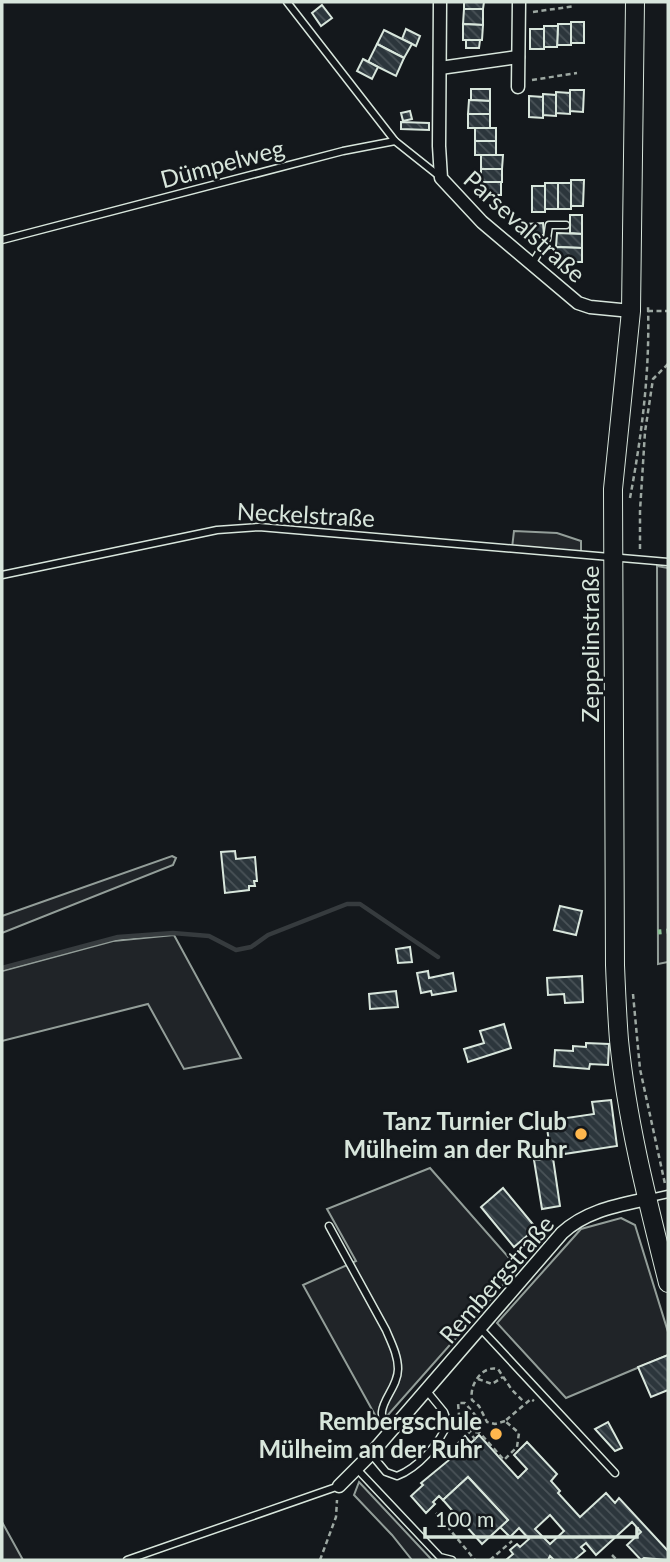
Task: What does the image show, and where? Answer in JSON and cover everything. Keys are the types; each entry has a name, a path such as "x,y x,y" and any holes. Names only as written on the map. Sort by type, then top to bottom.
{"main road":[{"name":"Zeppelinstraße","path":"635,2 640,311 613,489 615,965 619,1041 630,1117 668,1283"}],"street":[{"name":"Parsevalstraße","path":"440,2 441,178 482,222 578,303 590,307 640,311"},
{"path":"518,84 519,8"},
{"path":"440,68 519,57"},
{"name":"Rembergstraße","path":"338,1486 370,1454 562,1233 575,1222 596,1211 647,1199"}],"lane":[{"path":"287,2 395,141 441,178"},
{"name":"Dümpelweg","path":"2,240 343,151 395,141"},
{"path":"532,264 547,239 549,225 566,225"},
{"name":"Neckelstraße","path":"2,575 217,530 259,527 668,562"},
{"path":"647,1199 668,1194"},
{"path":"329,1226 394,1348 397,1376 383,1406 381,1417 391,1430"},
{"path":"480,1328 615,1473"},
{"path":"370,1454 386,1472 397,1476 411,1471 428,1452 444,1433 448,1423 444,1412 426,1390"},
{"path":"356,1468 440,1557 452,1560"},
{"name":"Rembergstraße","path":"127,1560 338,1486"}],"path":[{"path":"519,8 575,6"},
{"path":"518,84 577,73"},
{"path":"628,507 640,441 649,343 640,311 648,298"},
{"path":"640,311 668,311"},
{"path":"640,558 640,511 647,419 653,379 668,364"},
{"path":"633,990 640,1069 668,1194"},
{"path":"525,1402 512,1390 498,1369 485,1371 471,1387 472,1399 487,1422 495,1424 505,1421 525,1402 531,1399 538,1403 546,1398"},
{"path":"478,1379 492,1384 503,1377"},
{"path":"467,1430 476,1416 465,1402 458,1402 461,1427 467,1430 481,1433 504,1460 517,1447 519,1433 505,1421"},
{"path":"467,1430 475,1439"},
{"path":"320,1560 336,1517 338,1486"},
{"path":"436,1513 475,1560"},
{"path":"490,1560 512,1541"},
{"path":"612,1555 617,1560"}],"shaded area":[{"path":"514,531 557,533 581,541 581,554 512,548"},
{"path":"657,566 668,568 668,962 658,964"},
{"path":"172,856 176,858 173,865 2,933 2,916"},
{"path":"174,935 241,1058 184,1069 148,1004 2,1041 2,971 113,941"},
{"path":"430,1168 518,1268 380,1424 303,1285 356,1261 327,1209"},
{"path":"621,1218 635,1225 668,1332 668,1355 566,1398 497,1323 581,1229"},
{"path":"359,1482 432,1560 412,1560 354,1495"},
{"path":"2,1522 23,1560 2,1560"}],"building":[{"path":"464,2 484,2 483,9 464,9"},
{"path":"322,5 332,18 321,26 312,13"},
{"path":"464,9 483,9 483,25 463,24"},
{"path":"571,22 584,22 584,43 571,43"},
{"path":"463,24 483,25 482,40 463,40"},
{"path":"558,24 571,24 571,45 557,45"},
{"path":"544,26 558,26 557,47 544,47"},
{"path":"406,29 420,36 416,46 402,39"},
{"path":"530,29 544,29 544,49 530,49"},
{"path":"384,30 412,44 404,58 377,44"},
{"path":"466,40 480,40 479,48 466,48"},
{"path":"377,44 404,58 396,76 368,62"},
{"path":"363,59 378,67 372,79 357,71"},
{"path":"471,89 490,89 490,101 471,100"},
{"path":"570,90 584,90 583,112 570,111"},
{"path":"556,92 570,93 570,114 556,113"},
{"path":"543,94 556,95 556,116 543,115"},
{"path":"529,96 543,97 543,118 529,117"},
{"path":"469,100 490,101 490,114 468,114"},
{"path":"410,111 412,119 403,121 401,113"},
{"path":"468,114 490,114 490,128 468,128"},
{"path":"401,122 429,123 429,130 401,129"},
{"path":"475,128 496,128 496,141 475,141"},
{"path":"475,141 496,141 496,155 475,155"},
{"path":"481,155 503,155 502,169 481,169"},
{"path":"481,169 502,169 502,182 481,182"},
{"path":"571,180 584,180 583,206 571,206"},
{"path":"483,182 501,182 501,195 483,195"},
{"path":"545,183 558,183 558,209 545,209"},
{"path":"558,183 571,183 571,209 558,209"},
{"path":"532,186 545,186 545,212 532,212"},
{"path":"570,215 582,215 582,234 570,233"},
{"path":"543,223 544,235 526,235 525,224"},
{"path":"557,233 582,234 582,248 556,247"},
{"path":"556,247 582,248 582,262 557,262"},
{"path":"235,851 236,859 255,857 257,881 254,881 255,886 249,886 249,890 225,893 221,852"},
{"path":"560,906 582,911 576,935 554,930"},
{"path":"410,947 412,962 398,963 396,949"},
{"path":"428,971 429,978 453,973 456,991 432,995 431,991 421,993 417,973"},
{"path":"582,976 583,1002 565,1003 564,994 548,995 547,978"},
{"path":"396,991 398,1007 370,1009 369,994"},
{"path":"504,1024 511,1048 468,1062 464,1049 484,1043 480,1031"},
{"path":"586,1043 609,1044 608,1065 590,1064 589,1069 554,1066 555,1050 573,1051 573,1046 586,1047"},
{"name":"Tanz Turnier Club Mülheim an der Ruhr","path":"611,1100 617,1146 551,1156 546,1121 594,1114 592,1102"},
{"path":"553,1158 560,1206 542,1209 534,1160"},
{"path":"503,1188 536,1228 514,1247 481,1207"},
{"path":"668,1355 668,1390 651,1397 638,1367"},
{"path":"608,1422 622,1448 615,1451 595,1429"},
{"path":"479,1435 518,1478 527,1469 514,1455 527,1442 557,1474 551,1481 580,1517 606,1493 615,1503 619,1498 668,1551 668,1560 641,1560 627,1545 641,1532 632,1522 596,1555 586,1543 581,1547 585,1551 574,1560 554,1560 550,1556 548,1560 506,1560 513,1554 510,1550 517,1544 520,1547 529,1539 519,1528 510,1537 500,1527 508,1520 468,1477 443,1500 439,1496 426,1513 411,1496 423,1485 421,1483 449,1460 457,1451 454,1447 465,1436 471,1443","holes":["550,1515 564,1531 550,1544 535,1529"]},
{"path":"468,1477 508,1520 482,1544 443,1500"}],"waterway":[{"path":"2,968 118,937 173,933 209,936 236,950 251,947 268,935 347,904 360,904 438,957"}],"hedge":[{"path":"658,932 668,931"}],"place":[{"name":"Tanz Turnier Club Mülheim an der Ruhr","path":"581,1134"},
{"name":"Rembergschule Mülheim an der Ruhr","path":"496,1434"}]}
